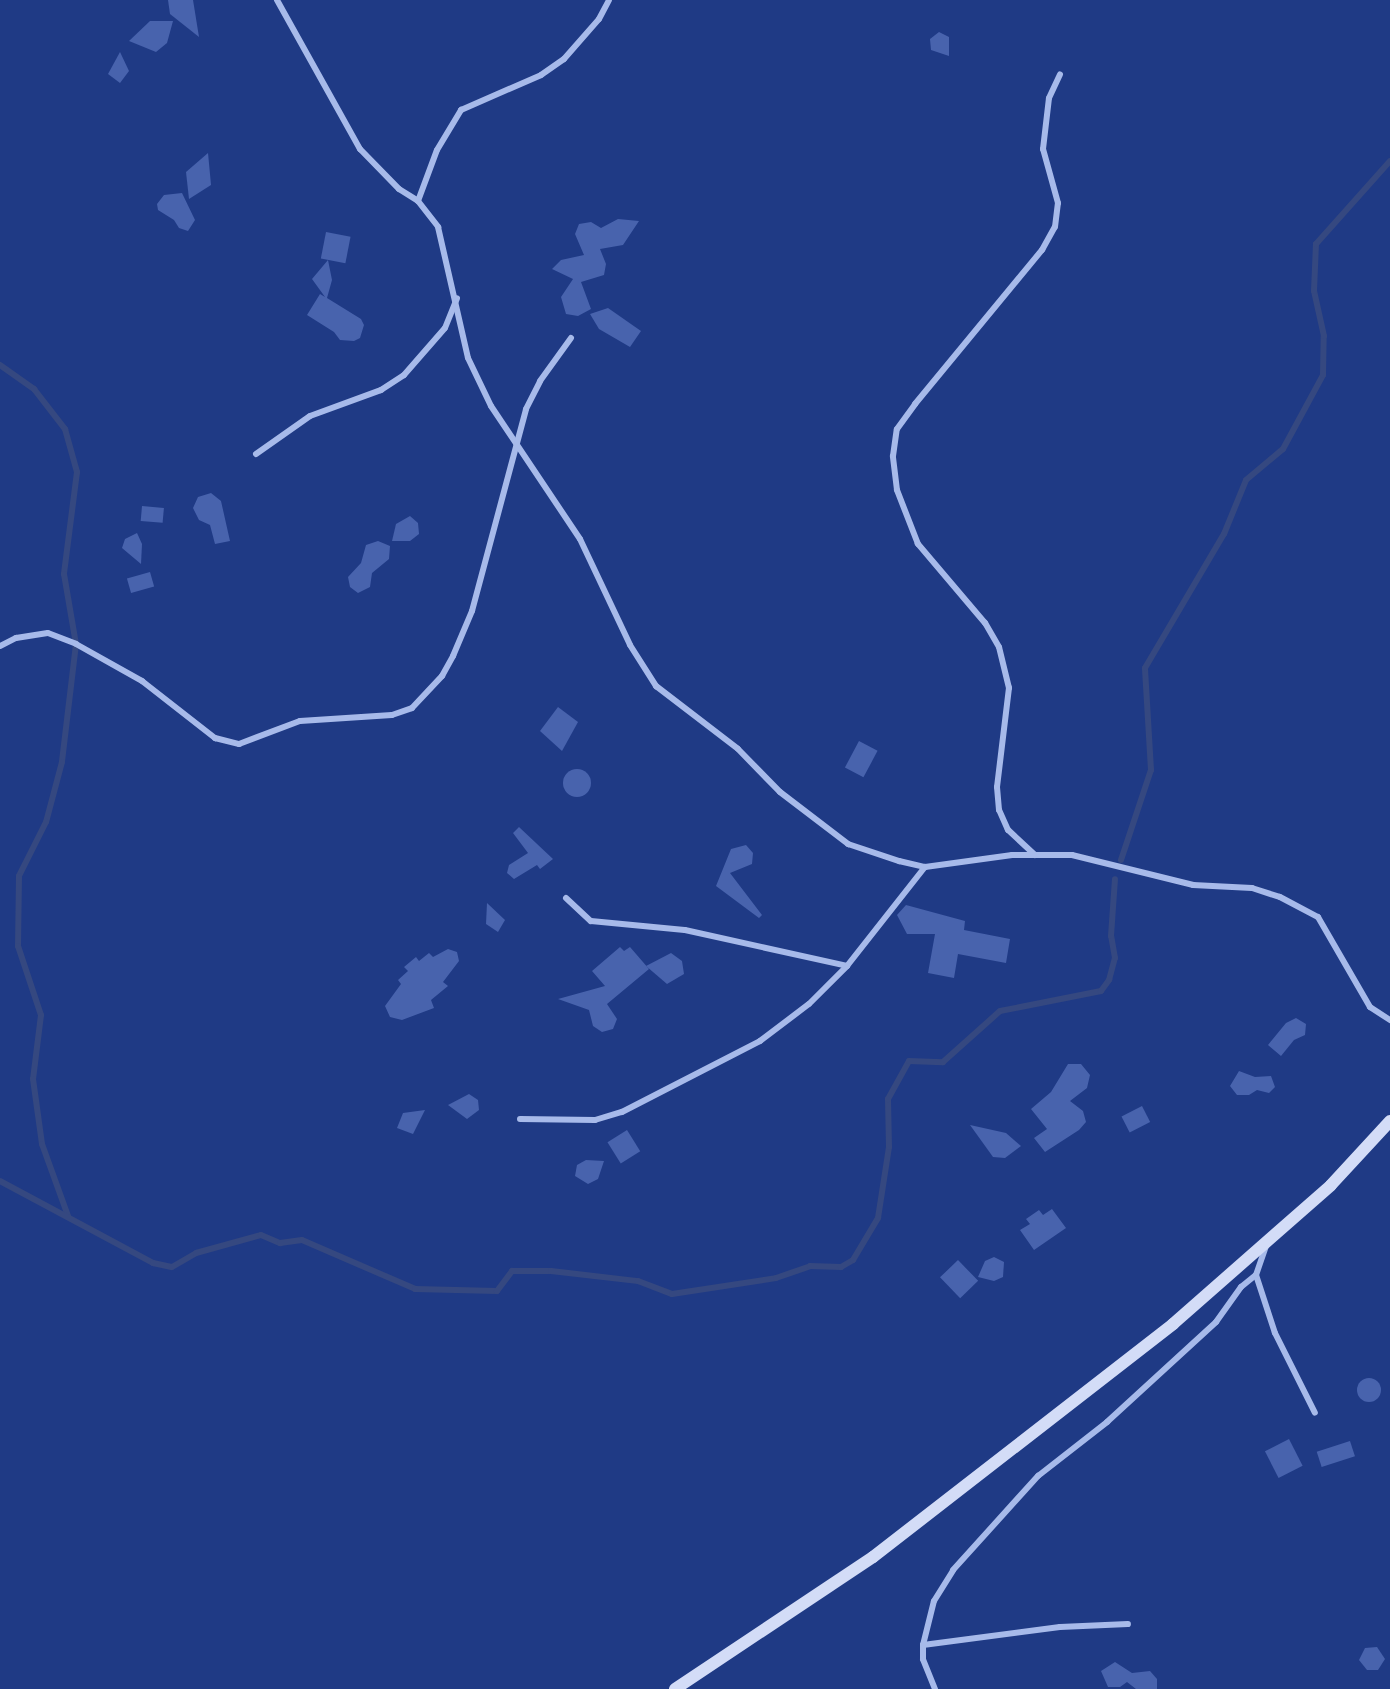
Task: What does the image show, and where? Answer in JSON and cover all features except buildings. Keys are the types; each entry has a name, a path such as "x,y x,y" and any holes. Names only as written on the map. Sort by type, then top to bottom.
{"street":[{"path":"277,0 360,149 399,189 418,201 438,227 457,298 468,358 514,443 580,539 630,645 656,686 738,749 780,792 848,844 925,867 1035,855 1072,855 1193,885 1252,888 1280,897 1318,916 1370,1007 1390,1020"},
{"path":"418,201 437,150 461,110 541,75 564,58 599,19 609,0"},
{"path":"1035,855 1008,830 999,810 997,787 1009,688 999,647 985,623 918,544 897,490 893,456 897,429 1042,250 1055,227 1058,203 1043,149 1049,98 1060,74"},
{"path":"256,454 310,416 381,390 404,375 445,328 457,298"},
{"path":"0,646 16,638 48,633 76,644 142,681 215,738 239,744 300,721 392,716 412,708 441,676 472,611 514,443 540,381 571,338"},
{"path":"520,1119 595,1120 622,1112 760,1041 809,1004 847,966 925,867"},
{"path":"566,898 591,921 686,930 847,966"},
{"path":"675,1689 873,1557 1173,1324 1331,1185 1390,1121"},
{"path":"932,1686 923,1645 934,1601 953,1570 1038,1476 1107,1422 1216,1322 1241,1287 1256,1275 1267,1242"},
{"path":"1256,1275 1275,1334 1315,1413"},
{"path":"923,1645 1060,1627 1128,1624"}],"waterway":[{"path":"1121,860 1151,770 1145,668 1224,534 1246,480 1283,449 1323,375 1324,336 1314,291 1316,244 1390,161"},
{"path":"0,365 34,389 65,429 77,472 64,574 76,644 62,762 46,822 19,876 18,946 41,1015 33,1079 42,1144 68,1216"},
{"path":"0,1181 153,1263 172,1267 196,1253 261,1235 280,1243 302,1240 415,1289 497,1291 512,1271 551,1271 638,1281 672,1294 776,1278 810,1266 841,1267 853,1260 878,1218 889,1147 888,1099 909,1061 943,1062 1000,1011 1101,991 1109,980 1115,958 1111,936 1115,879"}]}
